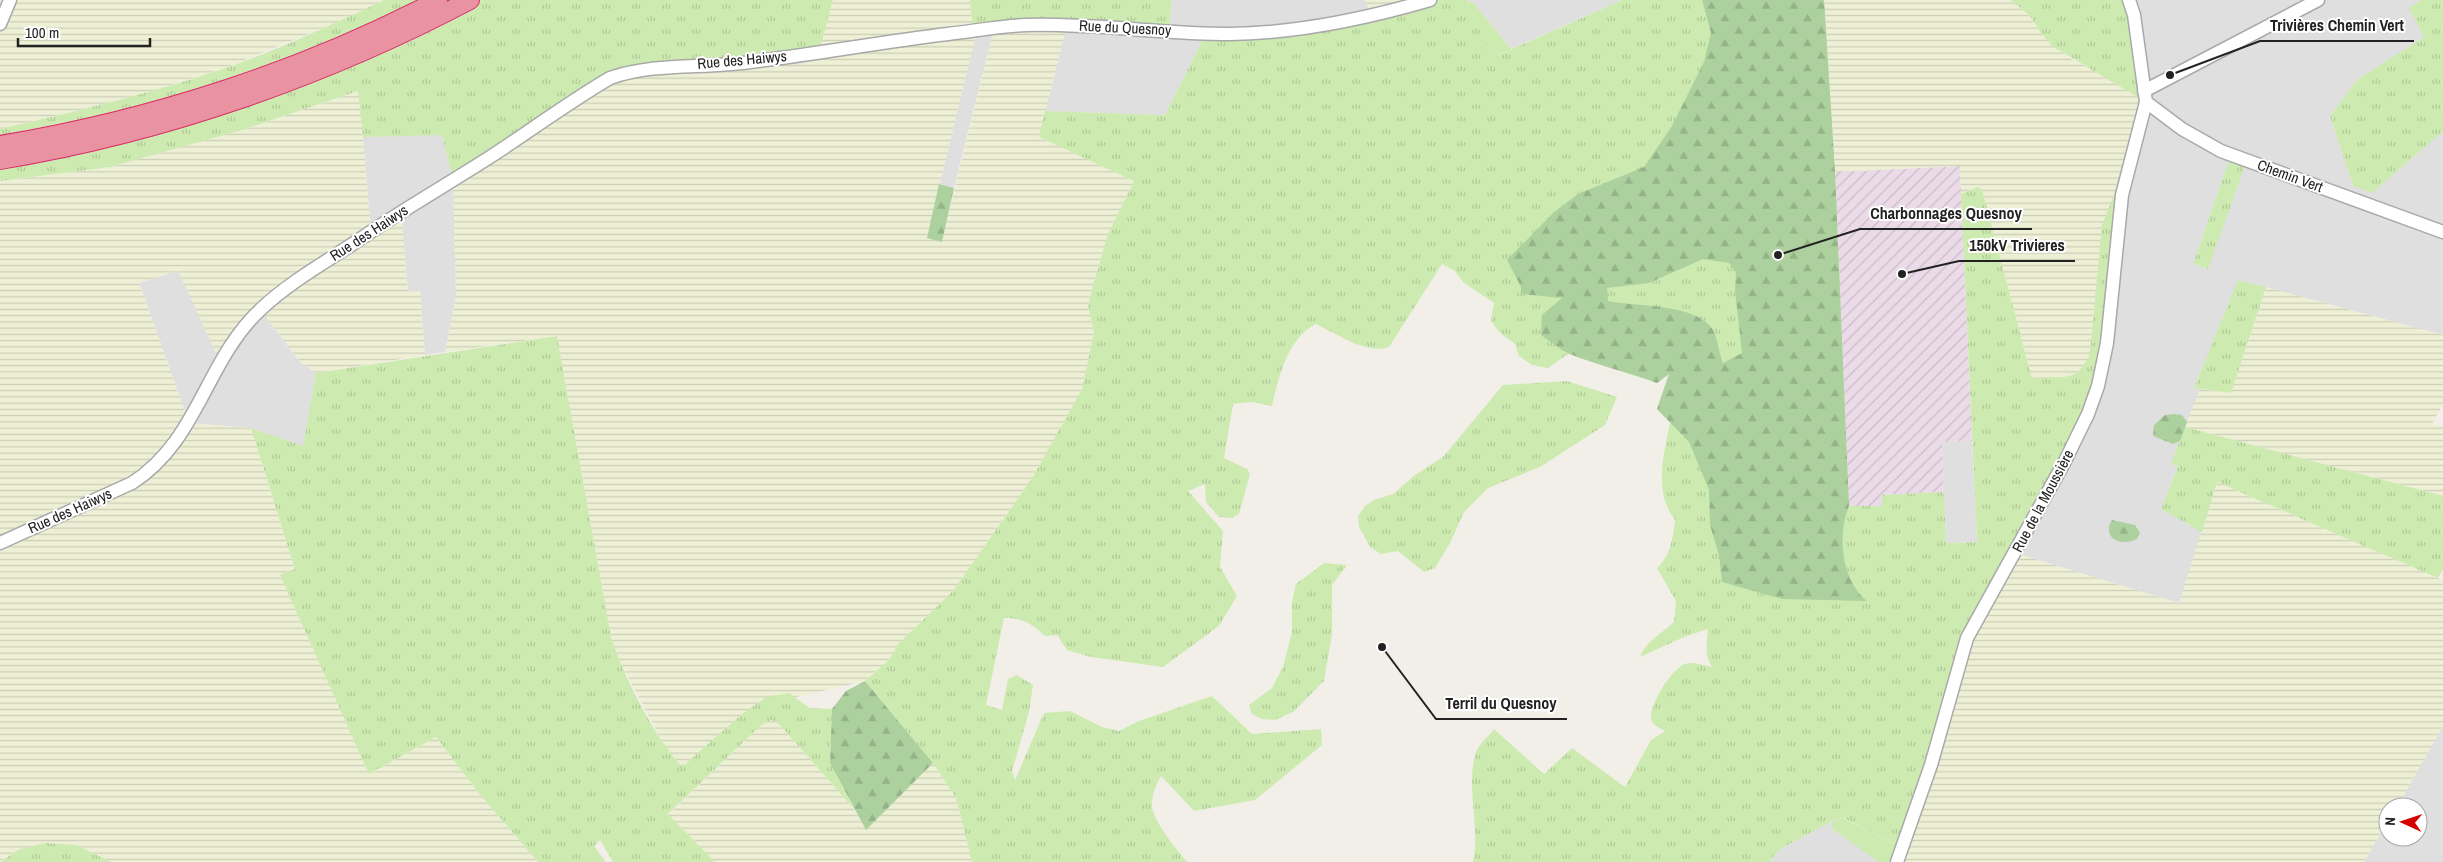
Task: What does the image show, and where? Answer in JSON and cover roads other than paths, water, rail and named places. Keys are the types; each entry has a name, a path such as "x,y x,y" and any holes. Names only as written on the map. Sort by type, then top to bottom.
{"highway":[{"path":"3,143 144,113 225,89 338,46 438,0"},
{"path":"0,160 84,143 227,103 346,59 470,0"}],"street":[{"path":"0,24 10,0"},
{"name":"Rue du Quesnoy","path":"819,52 878,42 1023,25 1137,28 1206,33 1265,32 1325,26 1380,14 1430,0"},
{"name":"Rue de la Moussière","path":"1897,862 1931,765 1967,638 2042,505 2094,400 2107,343 2122,195 2141,126 2145,97 2134,15 2129,0"},
{"path":"2145,97 2318,0"},
{"name":"Rue des Haiwys","path":"0,543 132,482 148,472 164,458 182,435 214,372 245,325 260,309 294,282 592,88 610,78 640,69 747,63 819,52"},
{"name":"Chemin Vert","path":"2145,97 2182,129 2221,151 2443,232"}],"place":[{"name":"Trivières Chemin Vert","path":"2170,75"},
{"name":"Charbonnages Quesnoy","path":"1778,255"},
{"name":"150kV Trivieres","path":"1902,274"},
{"name":"Terril du Quesnoy","path":"1382,647"}]}
